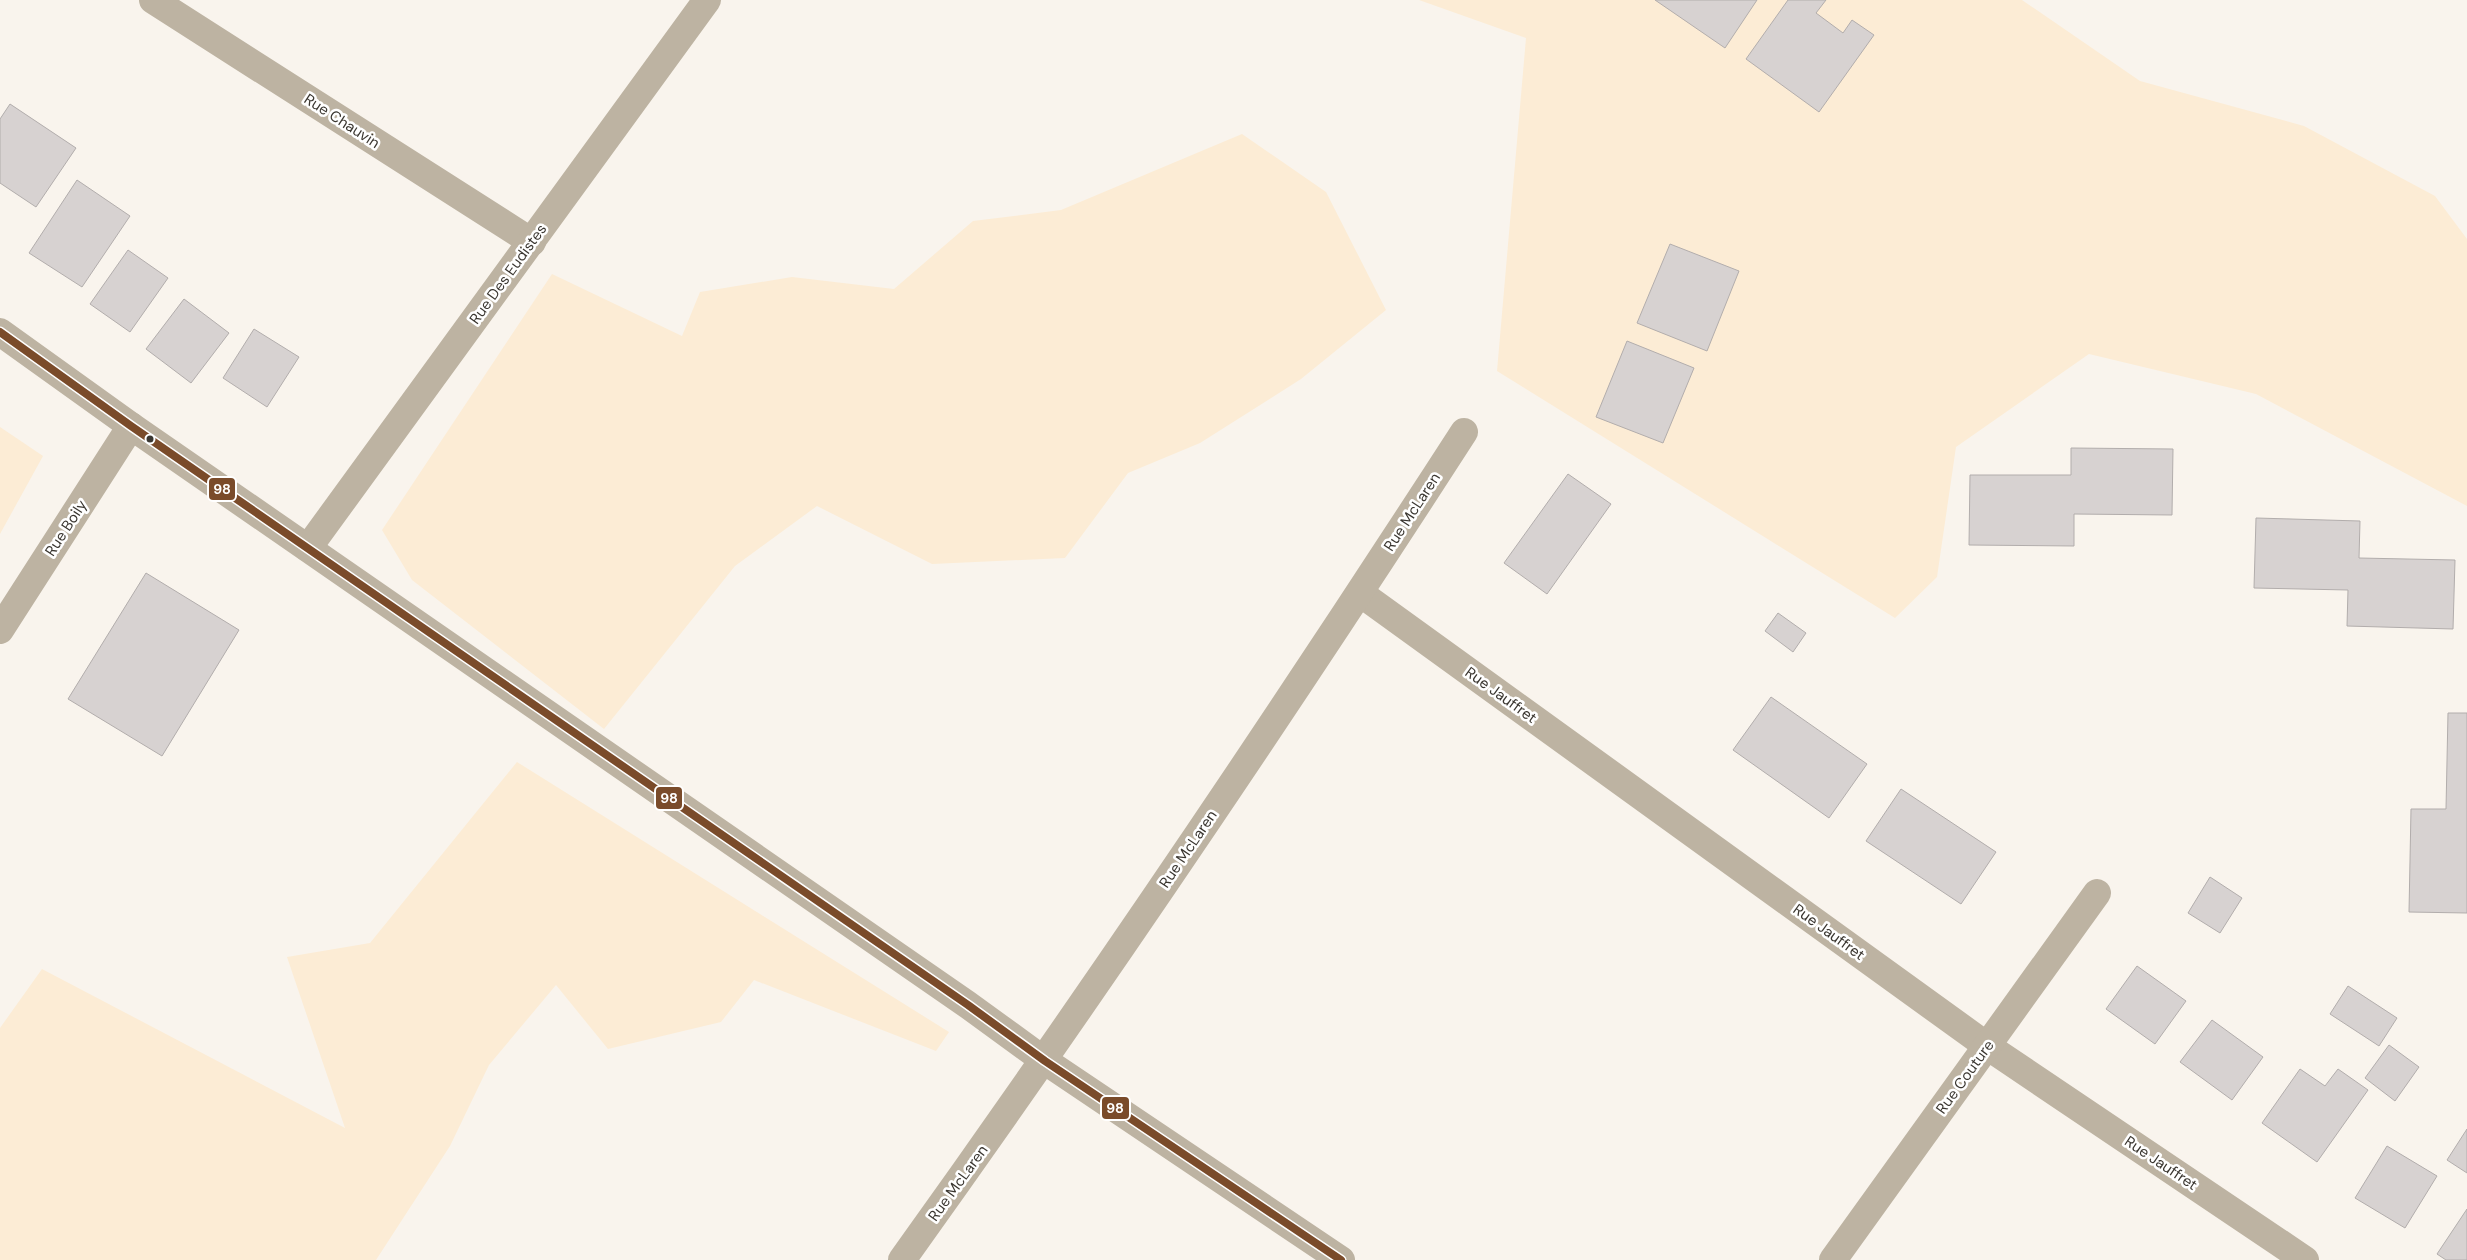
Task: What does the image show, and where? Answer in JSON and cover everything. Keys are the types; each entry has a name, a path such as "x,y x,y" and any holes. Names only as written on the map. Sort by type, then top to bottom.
{"street":[{"name":"Rue Chauvin","path":"153,0 532,242"},
{"name":"Rue Des Eudistes","path":"308,548 707,0"},
{"path":"0,332 132,426 968,1005 1045,1061 1341,1260"},
{"name":"Rue Boily","path":"0,630 132,426"},
{"name":"Rue McLaren","path":"902,1260 1045,1061 1360,593 1464,432"},
{"name":"Rue Jauffret","path":"1360,593 1987,1046 2305,1260"},
{"name":"Rue Couture","path":"1833,1260 2097,893"}],"shaded area":[{"path":"1419,0 2022,0 2140,81 2304,126 2435,196 2467,239 2467,506 2256,394 2089,354 1956,447 1937,577 1895,618 1497,371 1526,38"},
{"path":"1242,134 1326,192 1386,310 1301,379 1200,443 1128,473 1065,558 932,564 817,506 735,566 604,729 412,580 382,530 552,274 682,336 700,292 792,277 894,289 973,221 1061,210"},
{"path":"0,427 43,456 0,534"},
{"path":"517,762 949,1032 936,1051 754,980 721,1022 608,1049 556,985 489,1065 450,1146 376,1260 0,1260 0,1028 42,969 345,1128 287,957 370,943"}],"building":[{"path":"1655,0 1757,0 1725,48"},
{"path":"1788,0 1826,0 1816,13 1843,33 1852,20 1874,35 1819,112 1746,59"},
{"path":"10,104 76,148 36,207 0,183 0,119"},
{"path":"77,180 130,216 82,287 29,253"},
{"path":"1670,244 1739,271 1707,351 1637,323"},
{"path":"128,250 168,278 130,332 90,304"},
{"path":"184,299 229,333 191,383 146,349"},
{"path":"254,329 299,357 267,407 223,378"},
{"path":"1627,341 1694,368 1663,443 1596,417"},
{"path":"2071,448 2173,449 2172,515 2074,514 2074,546 1969,545 1970,475 2071,475"},
{"path":"1568,474 1611,504 1547,594 1504,563"},
{"path":"2256,518 2360,521 2359,558 2455,560 2453,629 2347,626 2348,590 2254,588"},
{"path":"146,573 239,630 162,756 68,699"},
{"path":"1778,613 1806,633 1793,652 1765,631"},
{"path":"1771,697 1867,764 1829,818 1733,750"},
{"path":"2448,713 2467,713 2467,913 2409,912 2411,809 2446,809"},
{"path":"1901,789 1996,852 1961,904 1866,841"},
{"path":"2210,877 2242,898 2220,933 2188,913"},
{"path":"2137,966 2186,1001 2155,1044 2106,1009"},
{"path":"2348,986 2397,1018 2379,1046 2330,1014"},
{"path":"2212,1020 2263,1057 2232,1100 2180,1062"},
{"path":"2389,1045 2419,1067 2395,1101 2365,1078"},
{"path":"2300,1069 2325,1086 2338,1069 2368,1090 2317,1162 2262,1123"},
{"path":"2467,1129 2467,1173 2447,1160"},
{"path":"2387,1146 2437,1176 2405,1228 2355,1198"},
{"path":"2467,1209 2467,1260 2446,1260 2437,1254"}],"transit line":[{"name":"98","path":"0,332 131,426 968,1005 1045,1061 1341,1260"}]}
